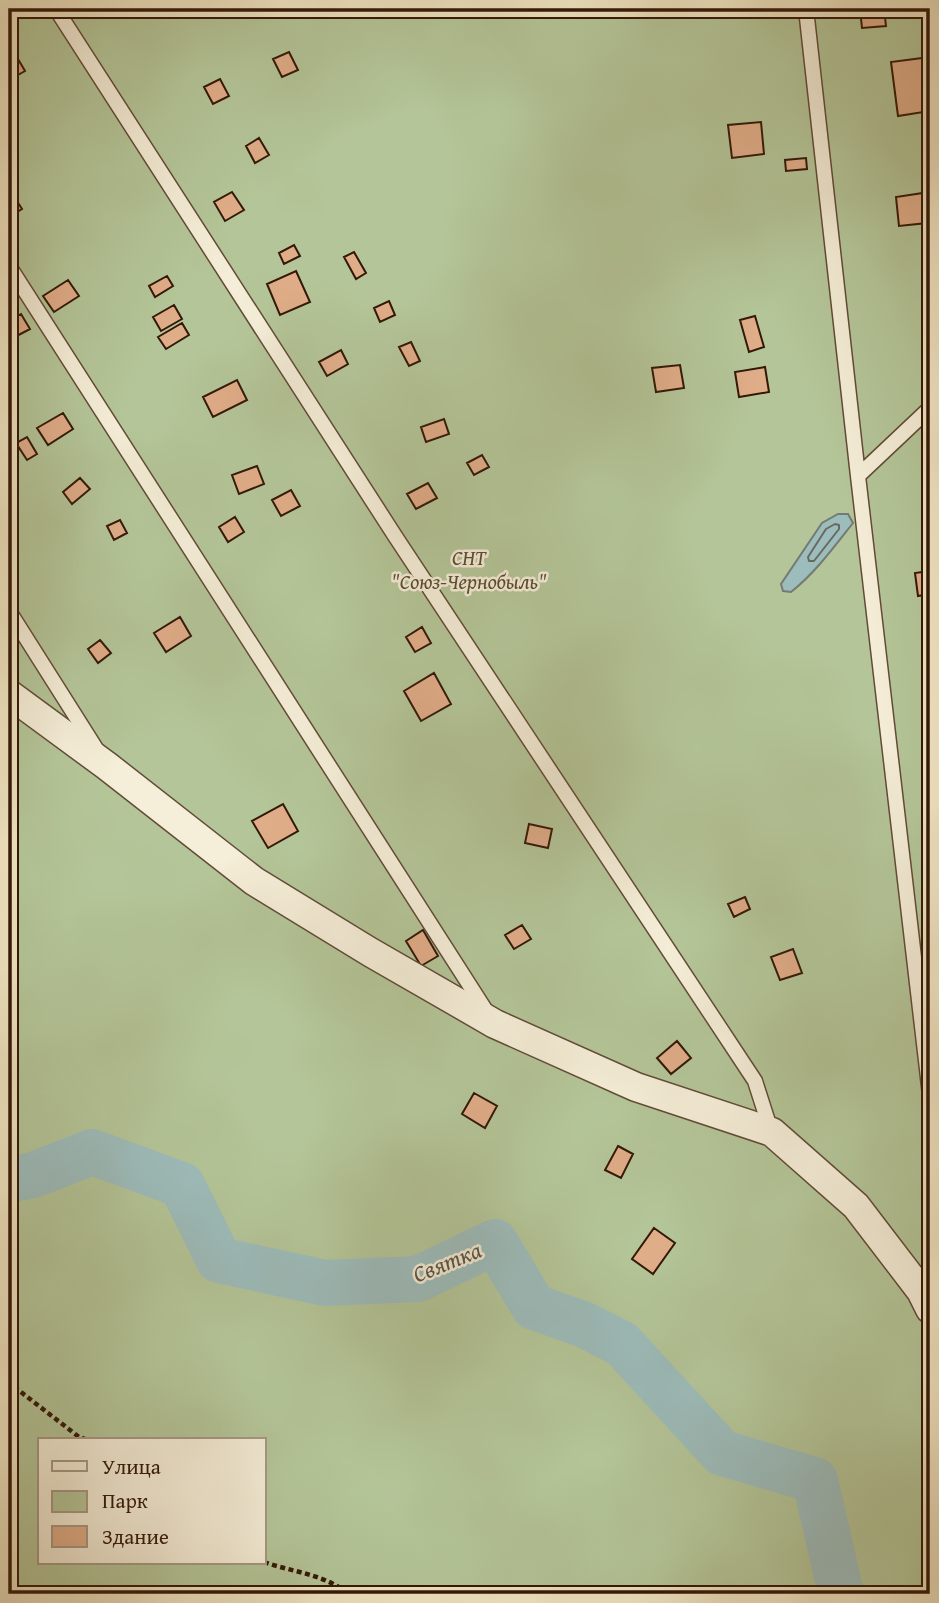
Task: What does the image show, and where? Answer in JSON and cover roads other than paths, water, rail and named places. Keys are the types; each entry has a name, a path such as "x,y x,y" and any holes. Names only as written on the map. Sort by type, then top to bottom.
{"street":[{"path":"9,694 107,766 254,881 495,1024 636,1087 772,1132 856,1206 921,1291 930,1309"}],"lane":[{"path":"57,9 402,548 755,1081 772,1132"},
{"path":"806,9 930,1095"},
{"path":"9,266 495,1024"},
{"path":"858,476 930,408"},
{"path":"9,611 107,766"}],"water":[{"path":"838,514 848,514 853,523 808,577 791,592 783,591 781,584 822,523"}],"waterway":[{"name":"Святка","path":"9,1180 33,1175 92,1152 182,1185 219,1260 325,1283 418,1279 495,1242 534,1307 585,1325 622,1344 722,1453 815,1480 841,1594"}],"park label":[{"name":"СНТ \"Союз-Чернобыль\"","path":"469,570"}]}
